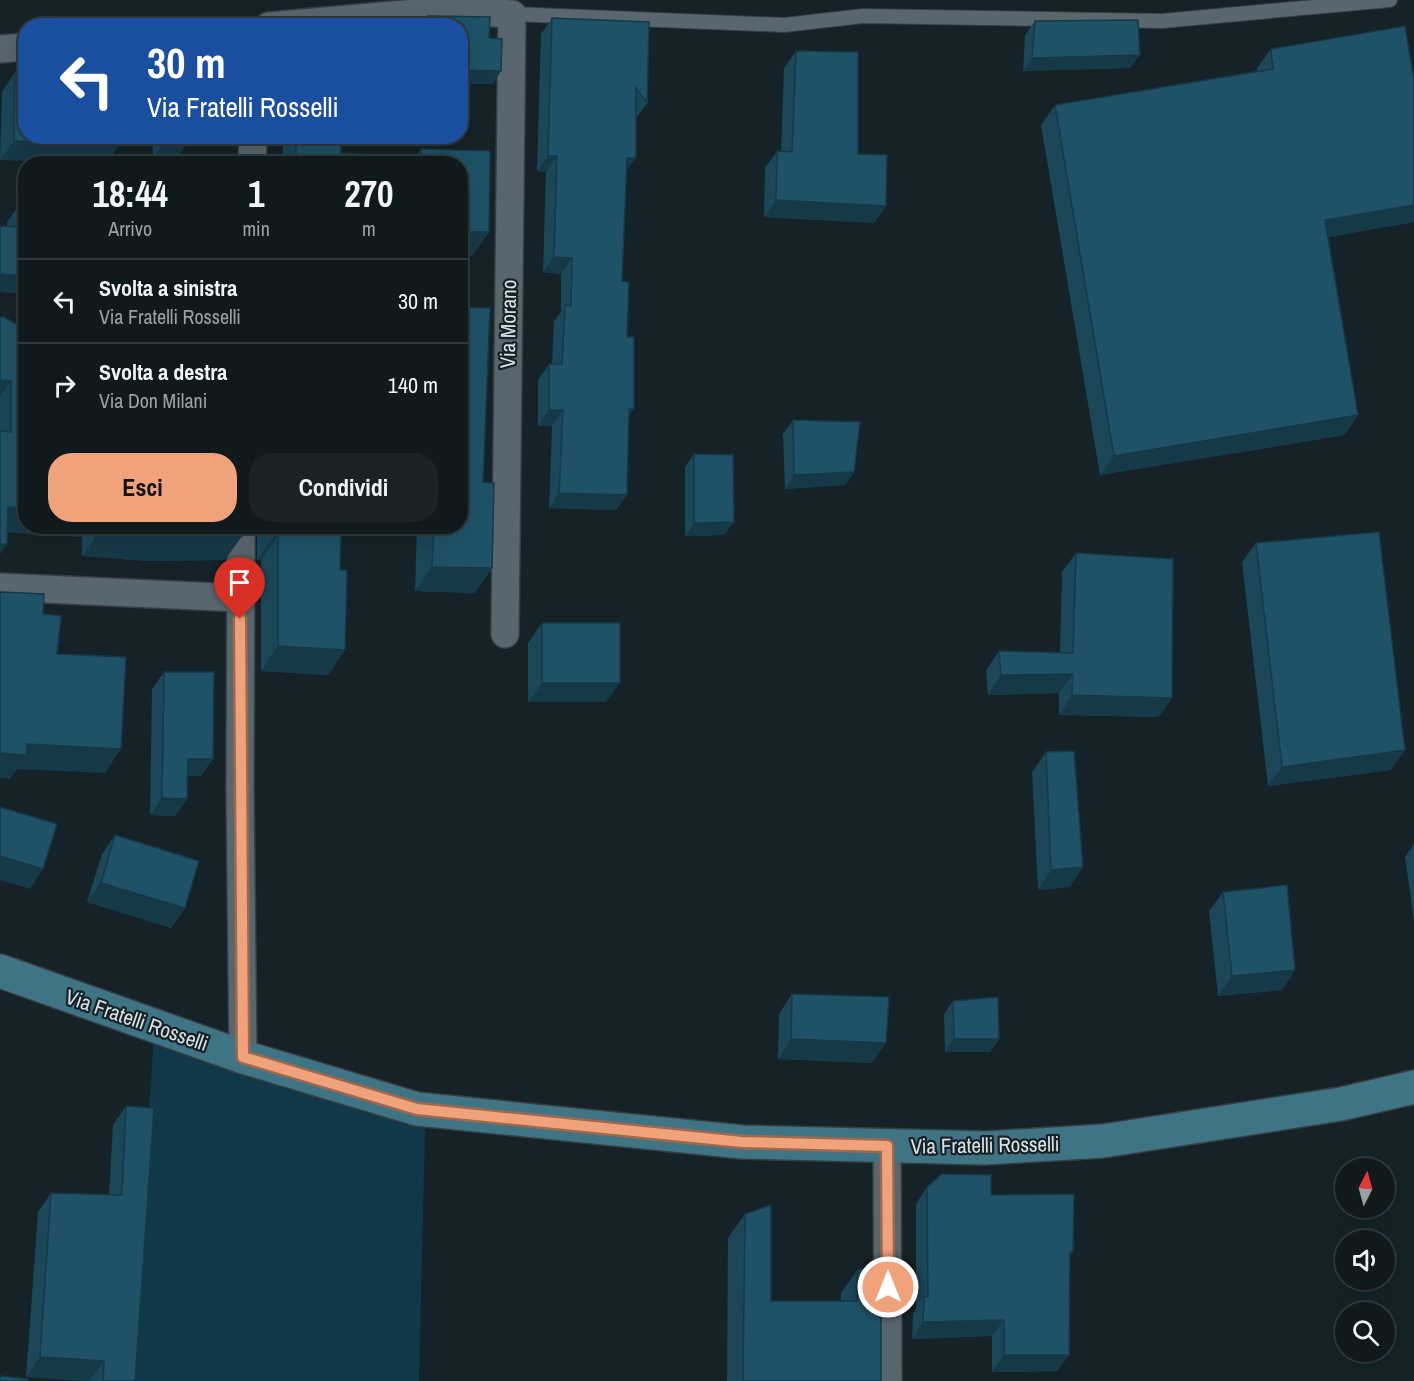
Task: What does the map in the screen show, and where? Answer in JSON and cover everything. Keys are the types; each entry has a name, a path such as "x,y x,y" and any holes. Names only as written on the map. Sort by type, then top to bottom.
{"main road":[{"name":"Via Fratelli Rosselli","path":"0,971 243,1057 417,1109 742,1142 985,1149 1103,1141 1341,1104 1414,1087"}],"street":[{"path":"337,18 449,5 512,14"},
{"name":"Via Morano","path":"505,634 512,14"},
{"path":"0,49 18,48"},
{"path":"241,534 243,1057"},
{"path":"0,587 240,597"},
{"path":"887,1146 888,1381"}],"lane":[{"path":"512,14 784,25 863,16 1162,21 1390,0"}],"shaded area":[{"path":"154,1037 425,1128 419,1381 129,1381"}],"building":[{"path":"428,16 490,17 489,38 502,39 501,71 468,70 468,18 428,18"},
{"path":"552,18 649,22 647,103 636,88 636,158 627,158 622,281 629,282 627,337 634,337 634,409 629,409 627,495 559,493 563,410 549,410 549,364 562,364 565,305 571,306 572,258 554,257 557,156 548,156"},
{"path":"1138,20 1140,55 1032,58 1035,21"},
{"path":"1405,26 1414,81 1414,205 1325,220 1358,415 1114,456 1055,105 1273,69 1271,49"},
{"path":"796,51 858,52 858,154 887,155 886,206 776,200 777,151 792,152"},
{"path":"15,72 18,72 18,141 14,141"},
{"path":"296,144 341,144 341,153 371,155 371,156 296,156"},
{"path":"421,149 490,151 489,232 468,232 468,156 421,156"},
{"path":"0,226 18,227 18,275 0,274"},
{"path":"468,307 490,308 483,482 494,483 492,568 432,567 434,534 468,534"},
{"path":"0,317 4,317 18,324 18,508 8,507 7,544 0,544 0,431 11,432 11,381 0,380"},
{"path":"793,420 860,422 854,472 794,475"},
{"path":"694,454 733,455 734,522 694,523"},
{"path":"1379,532 1405,750 1282,767 1256,543"},
{"path":"132,534 242,534 242,536"},
{"path":"274,534 341,534 340,570 347,570 345,650 278,646 278,536"},
{"path":"1076,553 1173,559 1172,698 1072,695 1073,674 1001,675 999,651 1073,653"},
{"path":"0,592 44,594 43,614 61,616 57,654 126,657 121,749 27,744 26,755 0,753"},
{"path":"542,623 620,623 620,683 542,683"},
{"path":"164,672 214,672 213,759 188,759 187,799 162,798"},
{"path":"1074,751 1083,867 1051,870 1046,752"},
{"path":"0,807 57,824 43,869 0,856"},
{"path":"115,835 199,861 185,908 101,883"},
{"path":"1287,885 1295,970 1232,976 1223,892"},
{"path":"792,994 889,997 886,1043 791,1039"},
{"path":"998,997 999,1039 954,1039 953,1001"},
{"path":"126,1106 154,1108 135,1381 103,1381 104,1361 40,1357 51,1193 122,1195"},
{"path":"942,1174 991,1175 991,1195 1074,1194 1073,1251 1070,1252 1069,1355 1004,1355 1004,1320 923,1322 924,1297 928,1297 927,1187"},
{"path":"771,1205 771,1301 857,1301 858,1269 881,1269 881,1381 743,1381 745,1214"},
{"path":"0,1376 28,1379 28,1381 0,1381"}],"route":[{"path":"240,619 243,1057 417,1109 742,1142 887,1146 888,1287"}]}
